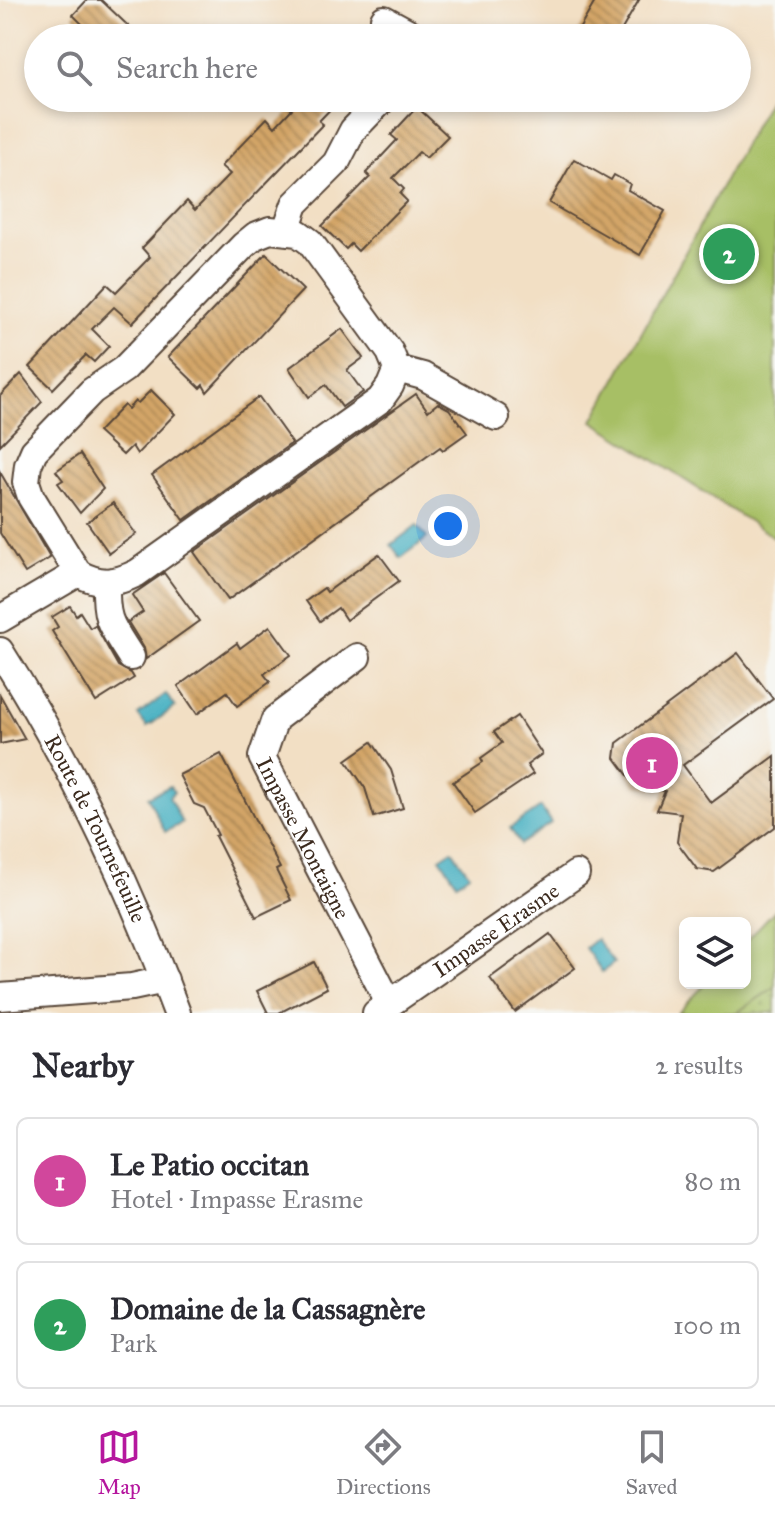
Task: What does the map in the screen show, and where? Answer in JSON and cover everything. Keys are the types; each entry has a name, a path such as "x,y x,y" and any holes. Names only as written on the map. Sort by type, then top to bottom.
{"street":[{"path":"384,19 393,24"},
{"path":"286,230 295,204 336,163 353,130 370,112"},
{"path":"270,230 298,233 310,242 390,352 397,369 380,400 137,573 122,580 106,583 90,580 78,573 31,497 26,482 34,451 92,391 124,369 244,245 270,230"},
{"path":"397,369 423,376 496,417"},
{"path":"0,619 78,573"},
{"path":"106,583 105,610 108,620 131,657"},
{"name":"Route de Tournefeuille","path":"0,651 87,805 126,888 177,1013"},
{"name":"Impasse Montaigne","path":"357,657 275,719 262,757 382,1008"},
{"name":"Impasse Erasme","path":"382,1008 576,874"},
{"path":"0,997 132,987 165,980"}],"green space":[{"path":"775,88 775,538 593,421"},
{"path":"775,910 775,987 736,1013 678,1013 700,989 751,989 751,936"},
{"path":"775,987 775,1013 736,1013"}],"water":[{"path":"417,525 427,538 401,558 391,545"},
{"path":"166,694 175,707 147,727 138,715"},
{"path":"170,786 174,792 169,797 182,823 165,832 148,797"},
{"path":"541,807 551,823 520,844 510,828"},
{"path":"452,850 469,874 457,883 440,858"},
{"path":"596,939 614,963 602,972 585,948"}],"building":[{"path":"87,0 101,0 126,24 82,24 73,15"},
{"path":"596,0 639,0 625,24 582,24"},
{"path":"289,112 328,112 319,121 323,124 132,323 114,307 92,329 109,346 94,362 86,355 53,389 30,367 107,284 116,292 150,257 142,248 187,201 195,210 230,174 221,166 267,118 275,127"},
{"path":"412,112 422,112 448,136 426,158 419,152 393,178 404,189 400,194 407,201 358,251 351,244 346,249 322,226 370,177 366,173 397,140 391,135"},
{"path":"574,159 611,180 614,175 630,184 628,190 665,211 640,255 549,203"},
{"path":"266,254 303,290 207,392 203,385 200,388 168,357"},
{"path":"342,329 363,358 347,370 363,392 342,407 326,385 309,397 289,368"},
{"path":"21,374 42,402 0,445 0,396"},
{"path":"151,390 175,414 137,454 132,446 123,455 98,432 124,405 128,409"},
{"path":"416,394 428,411 438,403 449,409 467,433 443,450 440,447 228,600 194,552"},
{"path":"259,397 292,443 184,520 152,475"},
{"path":"80,454 103,489 80,513 58,483 63,480 56,471"},
{"path":"0,472 50,558 25,573 0,533"},
{"path":"113,503 136,534 109,553 87,522"},
{"path":"379,554 399,581 346,620 338,608 320,621 306,601 324,588 327,592"},
{"path":"164,573 199,621 146,659 144,648 128,622 143,612 132,595"},
{"path":"70,606 76,615 80,612 90,628 95,625 118,666 134,678 96,702 52,631 58,627 52,617"},
{"path":"270,626 291,655 264,674 270,682 237,706 227,692 197,714 178,686 237,643 240,648"},
{"path":"738,653 773,699 683,765 711,803 775,756 775,827 714,872 697,869 677,842 681,813 657,810 665,791 636,786 615,758 617,743"},
{"path":"0,695 25,739 0,744"},
{"path":"517,716 542,754 527,765 533,774 475,813 453,782 483,762 481,758 502,743 494,732"},
{"path":"372,742 391,770 403,808 374,817 365,788 346,760"},
{"path":"221,754 280,868 276,870 291,900 256,917 204,808 194,804 179,775"},
{"path":"550,934 575,968 515,1012 490,978"},
{"path":"314,962 327,988 279,1013 268,1013 257,991"}],"place":[{"name":"Domaine de la Cassagnère","path":"729,254"},
{"name":"Le Patio occitan","path":"652,763"}]}
